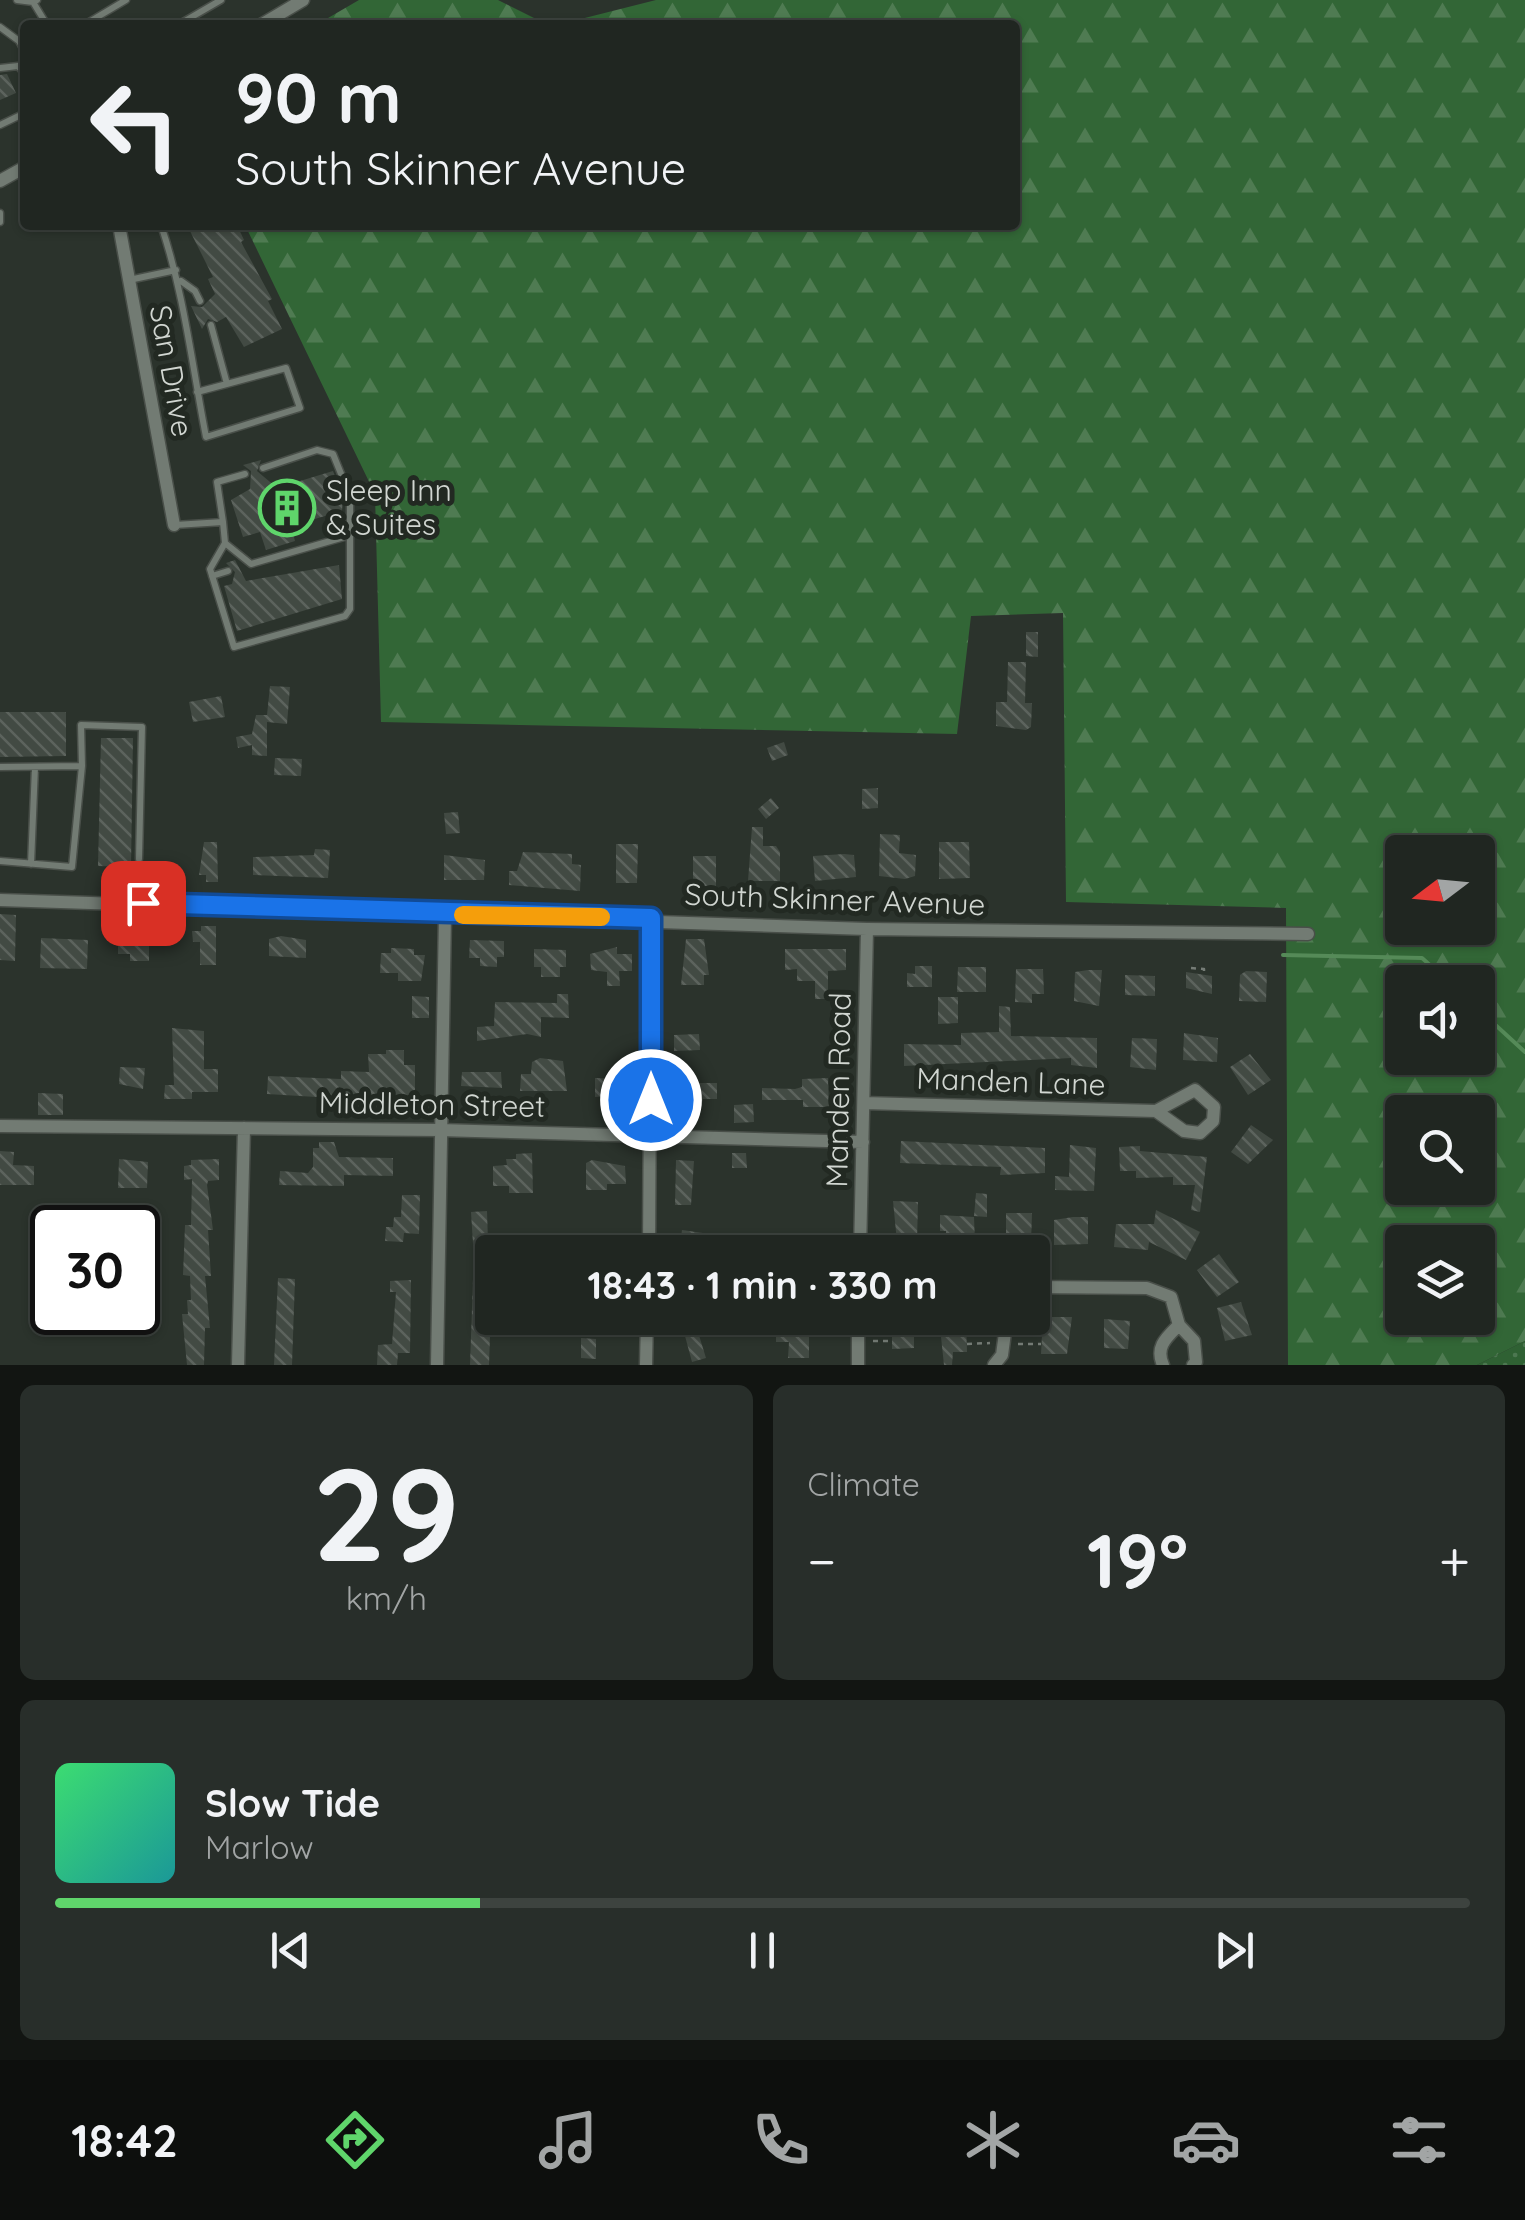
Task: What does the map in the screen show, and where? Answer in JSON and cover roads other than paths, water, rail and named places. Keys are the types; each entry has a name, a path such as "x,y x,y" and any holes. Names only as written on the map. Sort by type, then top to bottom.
{"street":[{"path":"269,20 303,0"},
{"name":"San Drive","path":"120,230 174,525"},
{"name":"South Skinner Avenue","path":"0,900 651,918 867,929 1308,934"},
{"path":"437,1365 445,915"},
{"path":"649,1235 651,918"},
{"name":"Manden Road","path":"860,1235 867,929"},
{"name":"Manden Lane","path":"864,1103 1156,1111"},
{"name":"Middleton Street","path":"0,1126 440,1130 863,1142"},
{"path":"238,1365 244,1128"},
{"path":"1050,1287 1148,1288 1171,1297 1178,1326 1194,1341 1193,1365"},
{"path":"1163,1365 1158,1355 1161,1344 1178,1326"},
{"path":"646,1365 647,1335"},
{"path":"858,1335 858,1365"}],"lane":[{"path":"17,0 35,1"},
{"path":"92,20 126,0"},
{"path":"187,20 221,0"},
{"path":"0,27 20,43"},
{"path":"0,213 0,222"},
{"path":"163,230 181,281 184,327 197,392 206,437 300,408 286,368 197,392"},
{"path":"129,280 176,270"},
{"path":"181,281 195,291 200,301"},
{"path":"211,325 226,384"},
{"path":"245,474 218,482 225,542 210,570 230,643 238,648 348,613 350,496 332,454 317,450 263,468"},
{"path":"174,525 223,522"},
{"path":"242,566 351,535"},
{"path":"225,542 251,564"},
{"path":"212,576 228,571"},
{"path":"0,862 72,867 82,724 142,727 139,860"},
{"path":"0,767 82,766"},
{"path":"31,864 34,767"}],"waterway":[{"path":"1283,955 1422,958 1430,965"},
{"path":"1495,1025 1525,1052"}],"place":[{"name":"Sleep Inn & Suites","path":"287,508"}]}
